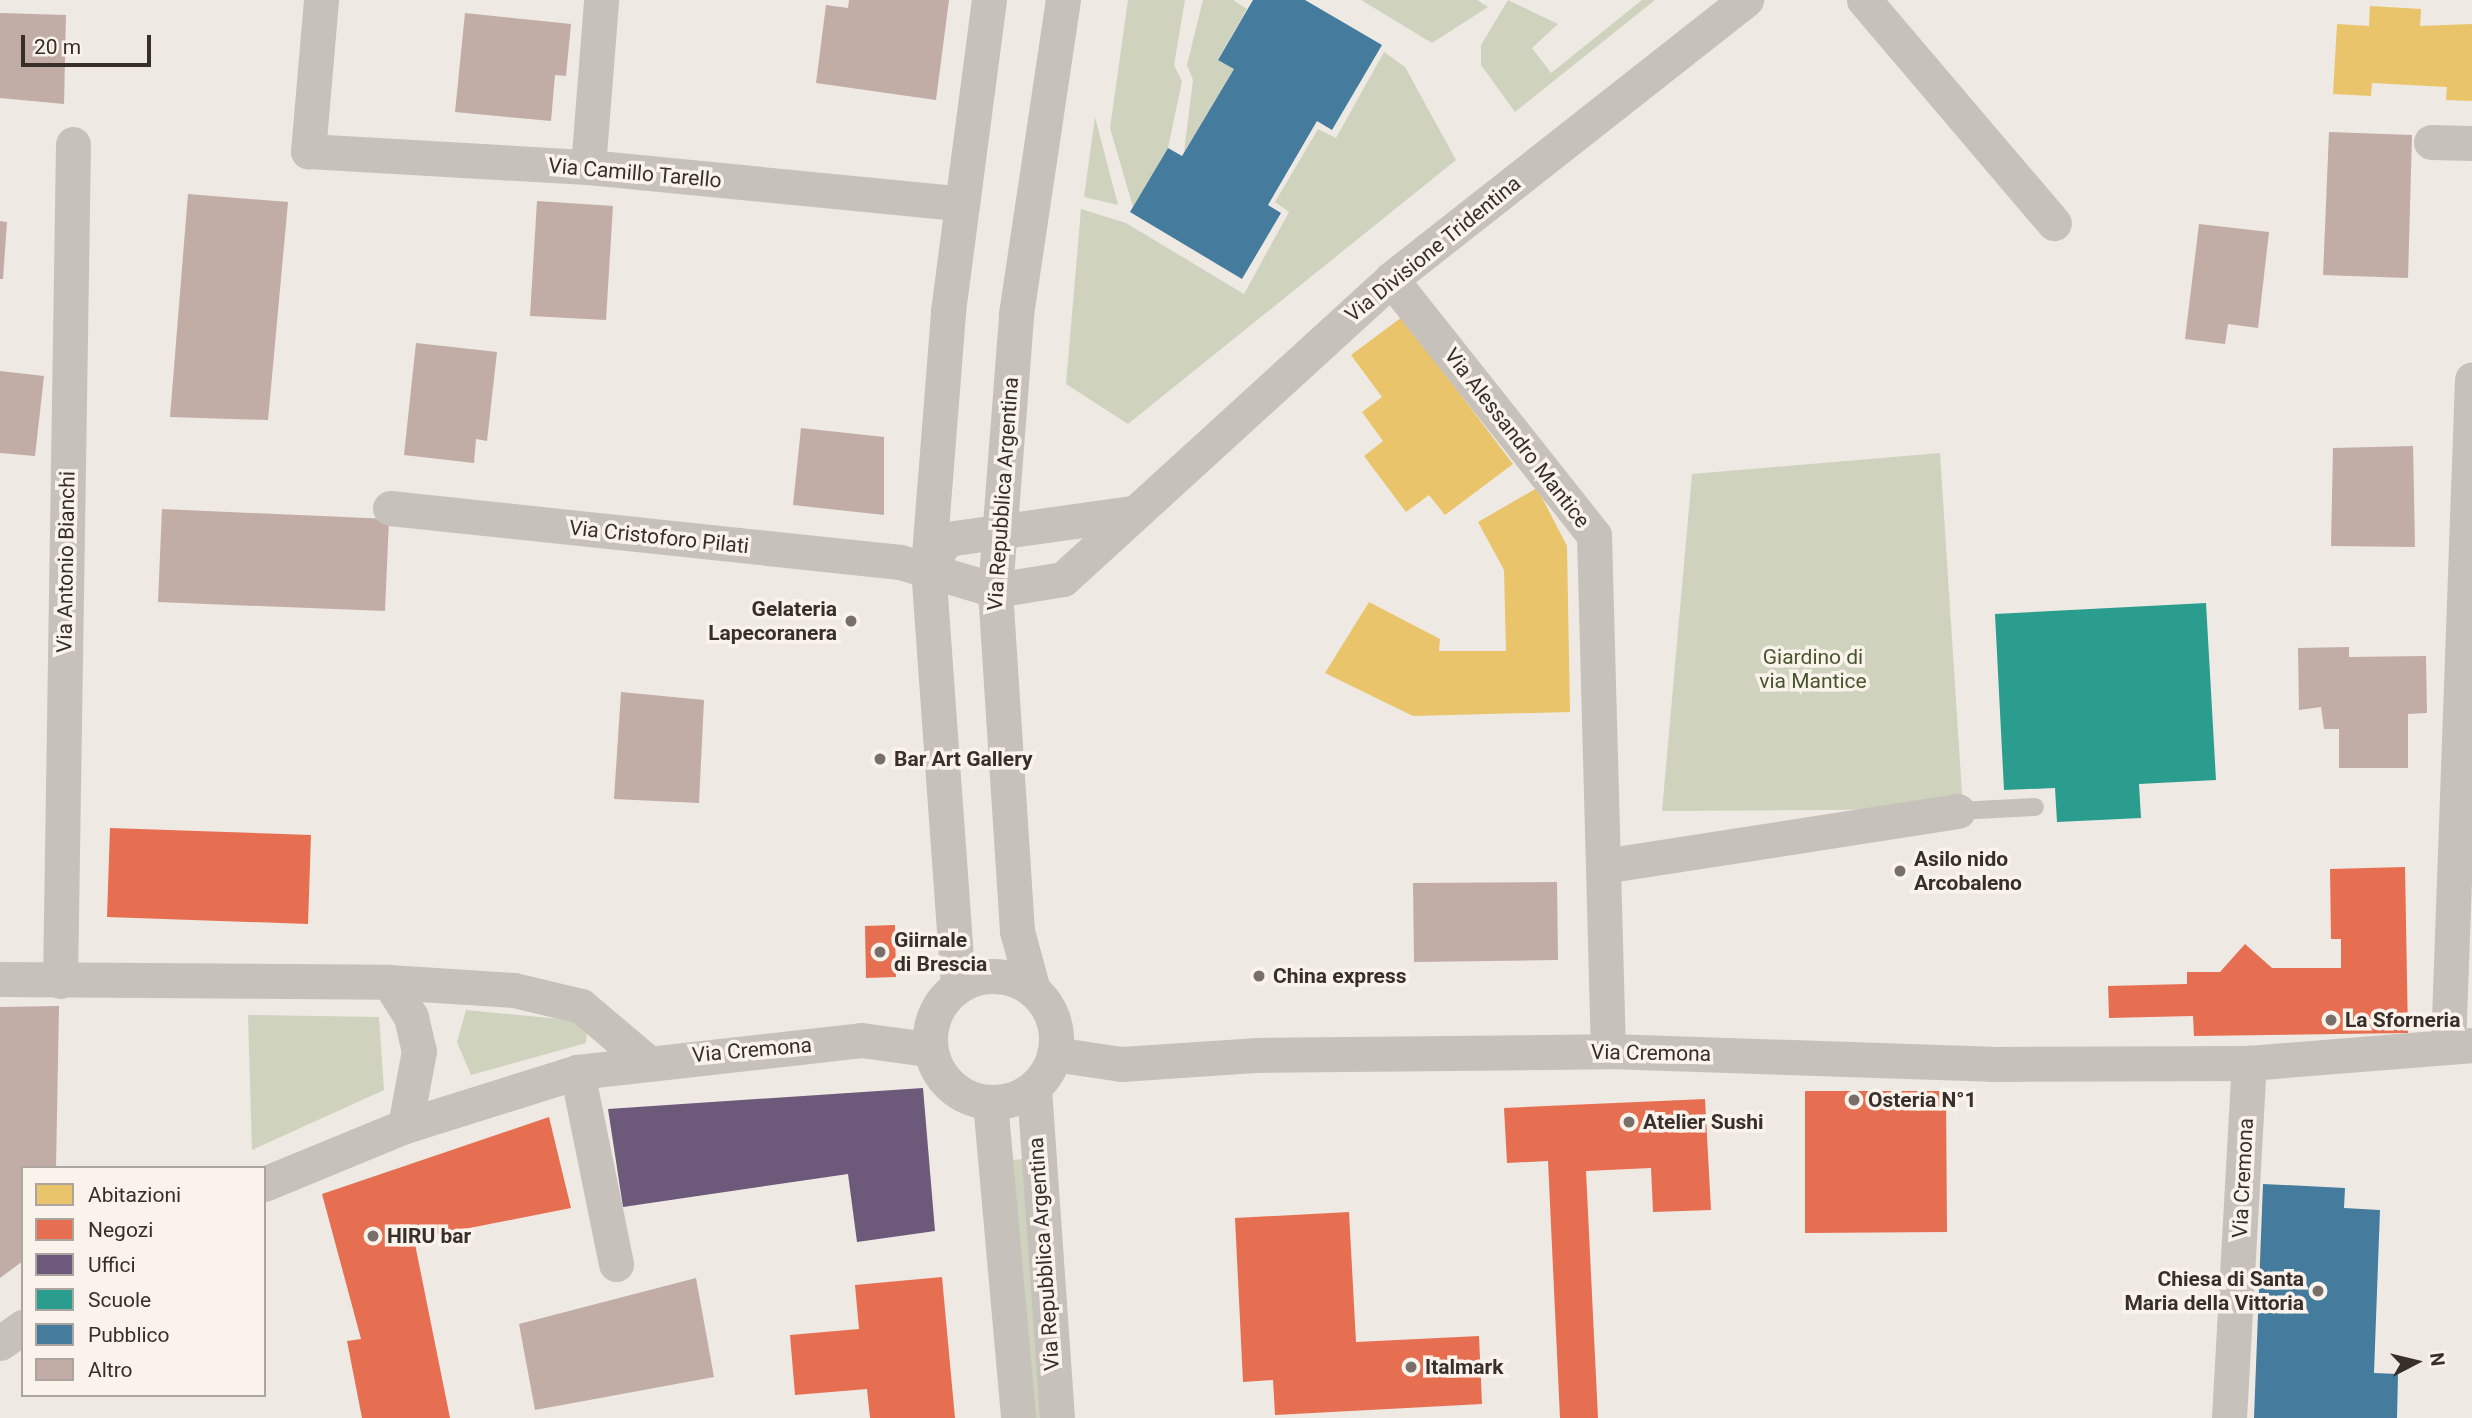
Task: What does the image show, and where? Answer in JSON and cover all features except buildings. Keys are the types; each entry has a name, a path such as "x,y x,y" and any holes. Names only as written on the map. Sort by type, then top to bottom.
{"street":[{"name":"Via Camillo Tarello","path":"321,0 308,151 588,167 962,204"},
{"path":"588,167 601,0"},
{"path":"958,986 928,567 962,204 989,0"},
{"name":"Via Repubblica Argentina","path":"1054,1054 1049,1010 1033,990 1017,931 995,590 1016,314 1063,0"},
{"name":"Via Divisione Tridentina","path":"928,567 995,590 1063,579 1391,279 1746,0"},
{"path":"1864,0 2054,223"},
{"path":"2431,142 2472,143"},
{"name":"Via Antonio Bianchi","path":"60,981 73,144"},
{"name":"Via Alessandro Mantice","path":"1391,279 1594,535 1608,1051"},
{"path":"2460,1046 2472,379"},
{"name":"Via Cristoforo Pilati","path":"390,508 928,567"},
{"path":"928,567 947,539 1133,513"},
{"path":"1603,866 1958,811"},
{"path":"1033,990 1010,977 983,976 958,986 940,1004 928,1049 945,1081 990,1101 1034,1089 1054,1054"},
{"path":"0,979 389,982 514,990 581,1006 646,1060"},
{"path":"389,982 411,1017 419,1051 405,1126"},
{"name":"Via Cremona","path":"266,1183 405,1126 576,1072 646,1060 861,1040 928,1049"},
{"name":"Via Cremona","path":"1054,1054 1121,1064 1255,1055 1608,1051 1991,1064 2249,1063 2460,1046"},
{"name":"Via Cremona","path":"2229,1418 2249,1063"},
{"path":"576,1072 616,1264"},
{"name":"Via Repubblica Argentina","path":"1034,1089 1057,1418"},
{"name":"Via Repubblica Argentina","path":"990,1101 1018,1418"},
{"path":"0,1343 21,1328"}],"lane":[{"path":"1958,811 2035,807"}],"green space":[{"path":"1128,0 1185,0 1174,65 1182,81 1168,148 1133,207 1110,128"},
{"path":"1203,0 1233,0 1247,9 1218,59 1234,69 1184,152 1193,80 1187,65"},
{"path":"1361,0 1477,0 1488,7 1432,43"},
{"path":"1508,0 1558,24 1532,48 1551,73 1642,0 1655,0 1515,112 1481,65 1481,45"},
{"path":"1384,52 1405,67 1456,160 1128,424 1066,384 1081,209 1126,223 1244,294 1289,212 1275,202 1318,129 1336,138"},
{"path":"1095,117 1118,205 1084,197"},
{"name":"Giardino di via Mantice","path":"1940,453 1963,809 1662,811 1692,474"},
{"path":"466,1010 571,1020 587,1033 586,1043 471,1075 457,1042"},
{"path":"248,1015 379,1017 384,1090 252,1150"},
{"path":"1025,1159 1045,1418 1033,1418 1010,1160"}],"place":[{"name":"Gelateria Lapecoranera","path":"851,621"},
{"name":"Bar Art Gallery","path":"880,759"},
{"name":"Asilo nido Arcobaleno","path":"1900,871"},
{"name":"Giirnale di Brescia","path":"880,952"},
{"name":"China express","path":"1259,976"},
{"name":"La Sforneria","path":"2331,1020"},
{"name":"Osteria N°1","path":"1854,1100"},
{"name":"Atelier Sushi","path":"1629,1122"},
{"name":"HIRU bar","path":"373,1236"},
{"name":"Chiesa di Santa Maria della Vittoria","path":"2318,1291"},
{"name":"Italmark","path":"1411,1367"}]}
